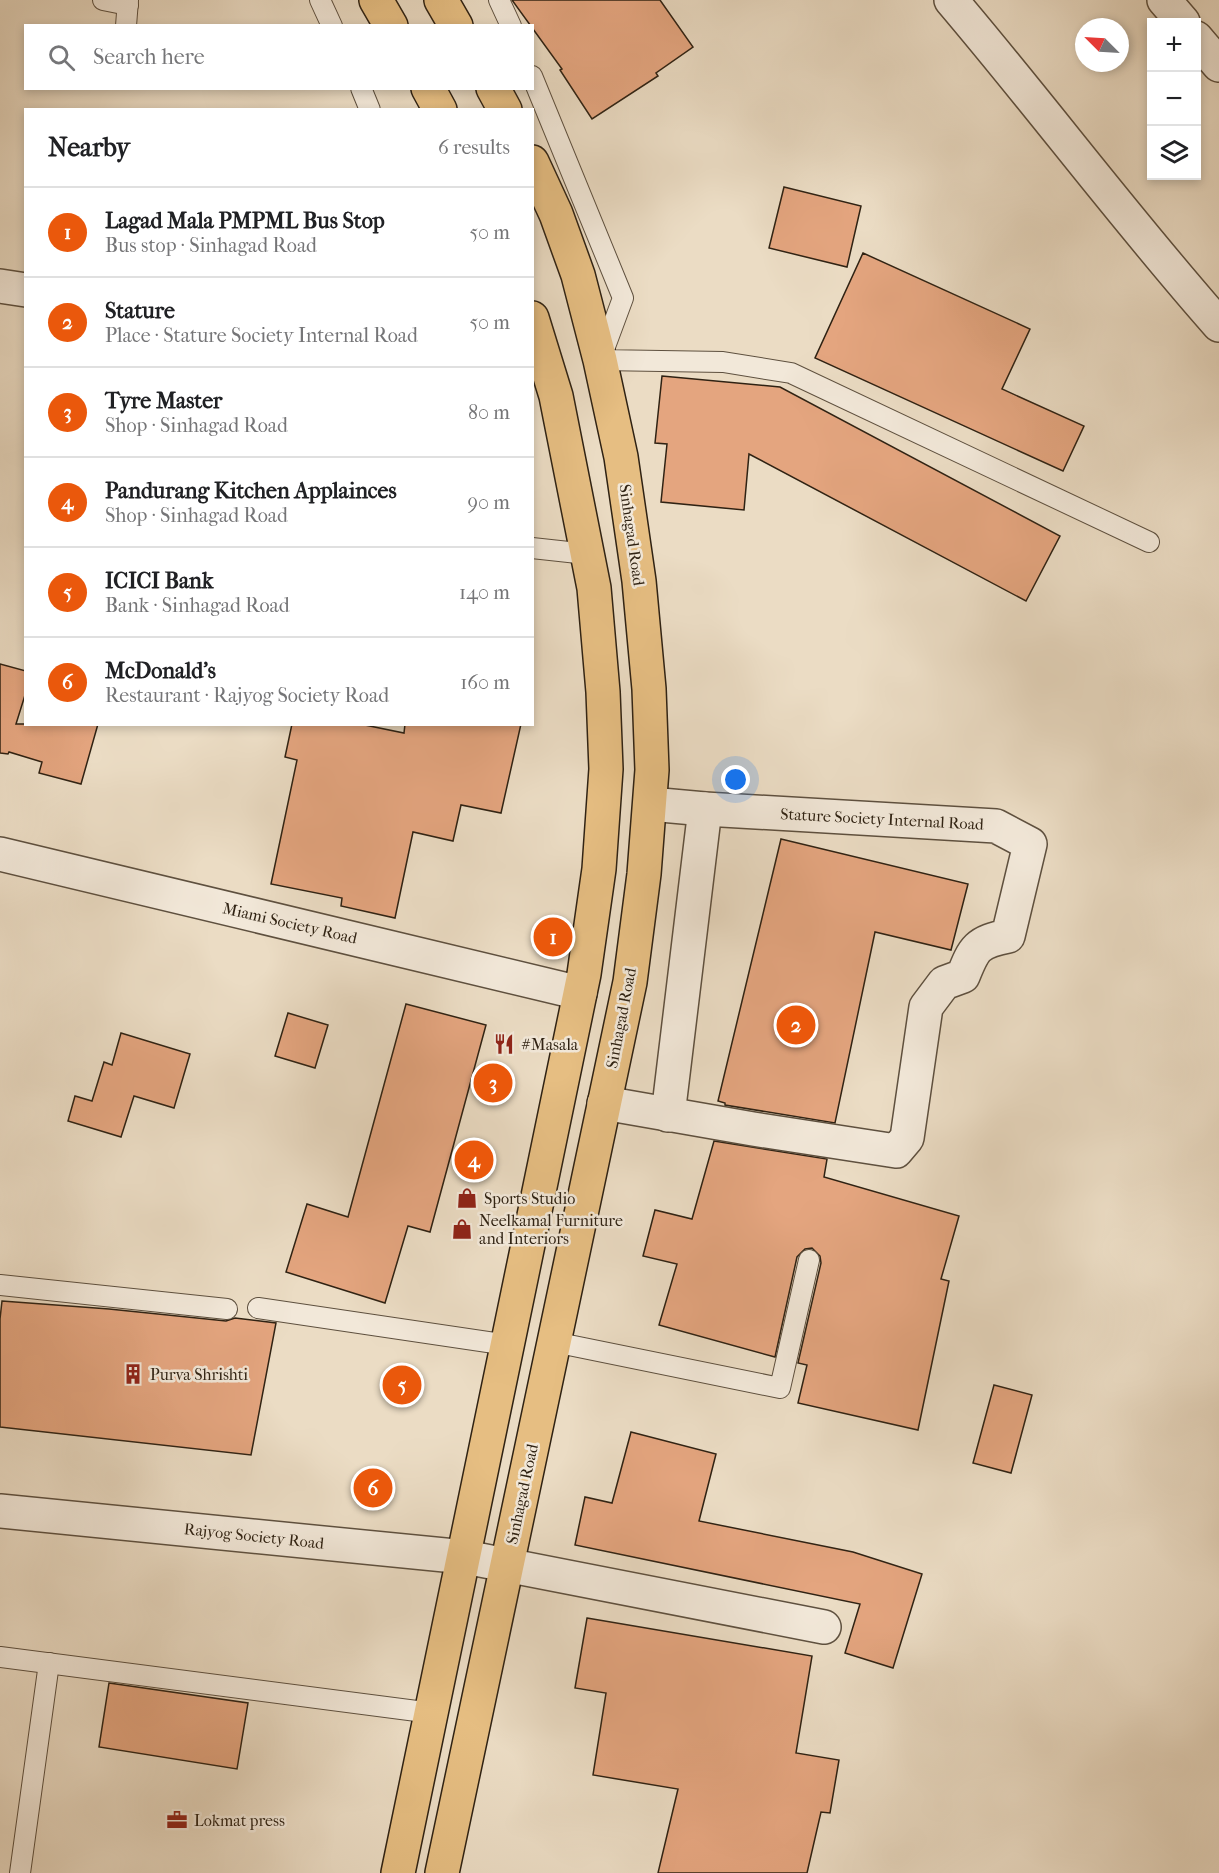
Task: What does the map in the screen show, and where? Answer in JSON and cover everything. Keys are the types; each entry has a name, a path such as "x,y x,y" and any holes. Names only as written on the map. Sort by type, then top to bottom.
{"main road":[{"path":"376,0 390,24"},
{"path":"441,0 455,24"},
{"path":"429,90 440,108"},
{"path":"494,90 504,108"},
{"name":"Sinhagad Road","path":"442,1873 630,982 644,874 652,770 649,689 639,581 621,457 600,360 578,275 556,214 534,166"},
{"path":"398,1873 580,993 599,869 606,769 594,588 556,396 536,348 534,333"}],"street":[{"path":"951,0 1173,273 1219,325"},
{"path":"1164,0 1180,18"},
{"path":"1201,43 1219,65"},
{"path":"0,286 24,290"},
{"name":"Stature Society Internal Road","path":"604,1103 896,1151 907,1138 926,1006 944,983 963,976 972,954 988,940 1008,936 1030,844 996,826 650,804"},
{"path":"668,1115 705,809"},
{"name":"Miami Society Road","path":"0,854 580,993"},
{"name":"Rajyog Society Road","path":"0,1511 465,1557 824,1627"}],"lane":[{"path":"103,0 128,3 126,24"},
{"path":"320,0 331,24"},
{"path":"499,0 510,24"},
{"path":"534,81 623,298 600,360 723,362 791,374 1149,542"},
{"path":"362,90 369,108"},
{"path":"534,548 587,554"},
{"path":"554,1342 780,1388 809,1260"},
{"path":"0,1285 227,1309"},
{"path":"258,1308 508,1345"},
{"path":"0,1657 432,1713"},
{"path":"20,1873 49,1663"}],"building":[{"path":"512,0 660,0 693,47 656,73 658,76 592,119 560,70 562,69 534,30 534,24 529,24"},
{"path":"784,187 861,206 847,267 769,248"},
{"path":"863,253 1030,329 1002,389 1084,426 1063,471 815,358"},
{"path":"662,376 780,387 1060,536 1026,601 749,454 744,510 661,502 667,444 655,443"},
{"path":"0,664 24,670 24,698 16,724 24,724 24,726 97,726 81,784 39,773 42,762 9,752 8,754 0,753"},
{"path":"292,726 370,726 404,733 405,726 521,726 501,813 461,805 453,841 413,832 395,918 341,906 342,898 271,884 297,760 285,757"},
{"path":"781,839 968,884 951,950 875,932 835,1123 725,1105 718,1101"},
{"path":"406,1004 486,1025 430,1232 408,1226 385,1303 286,1272 307,1204 348,1217"},
{"path":"288,1013 328,1025 315,1068 275,1056"},
{"path":"121,1033 190,1054 174,1108 134,1096 121,1137 68,1121 75,1096 92,1101 104,1062 112,1065"},
{"path":"714,1141 827,1159 824,1177 959,1216 941,1279 949,1281 918,1430 798,1403 807,1365 798,1363 821,1263 820,1256 812,1248 805,1249 797,1257 775,1357 659,1325 677,1264 643,1256 655,1210 692,1219"},
{"name":"Purva Shrishti","path":"2,1301 226,1321 235,1318 276,1323 251,1455 0,1427"},
{"path":"994,1385 1032,1395 1011,1473 973,1463"},
{"path":"631,1432 716,1454 699,1521 853,1552 922,1574 893,1668 845,1653 860,1604 575,1545 585,1497 612,1503"},
{"path":"587,1618 812,1656 796,1753 839,1760 830,1813 821,1812 807,1873 658,1873 678,1789 593,1775 606,1693 575,1688"},
{"path":"109,1683 248,1703 237,1769 99,1747"}],"place":[{"name":"Lagad Mala PMPML Bus Stop","path":"553,937"},
{"name":"Stature","path":"796,1025"},
{"name":"#Masala","path":"504,1044"},
{"name":"Tyre Master","path":"493,1083"},
{"name":"Pandurang Kitchen Applainces","path":"474,1160"},
{"name":"Sports Studio","path":"467,1198"},
{"name":"Neelkamal Furniture and Interiors","path":"462,1229"},
{"name":"Purva Shrishti","path":"133,1374"},
{"name":"ICICI Bank","path":"402,1385"},
{"name":"McDonald's","path":"373,1488"},
{"name":"Lokmat press","path":"177,1820"}]}
